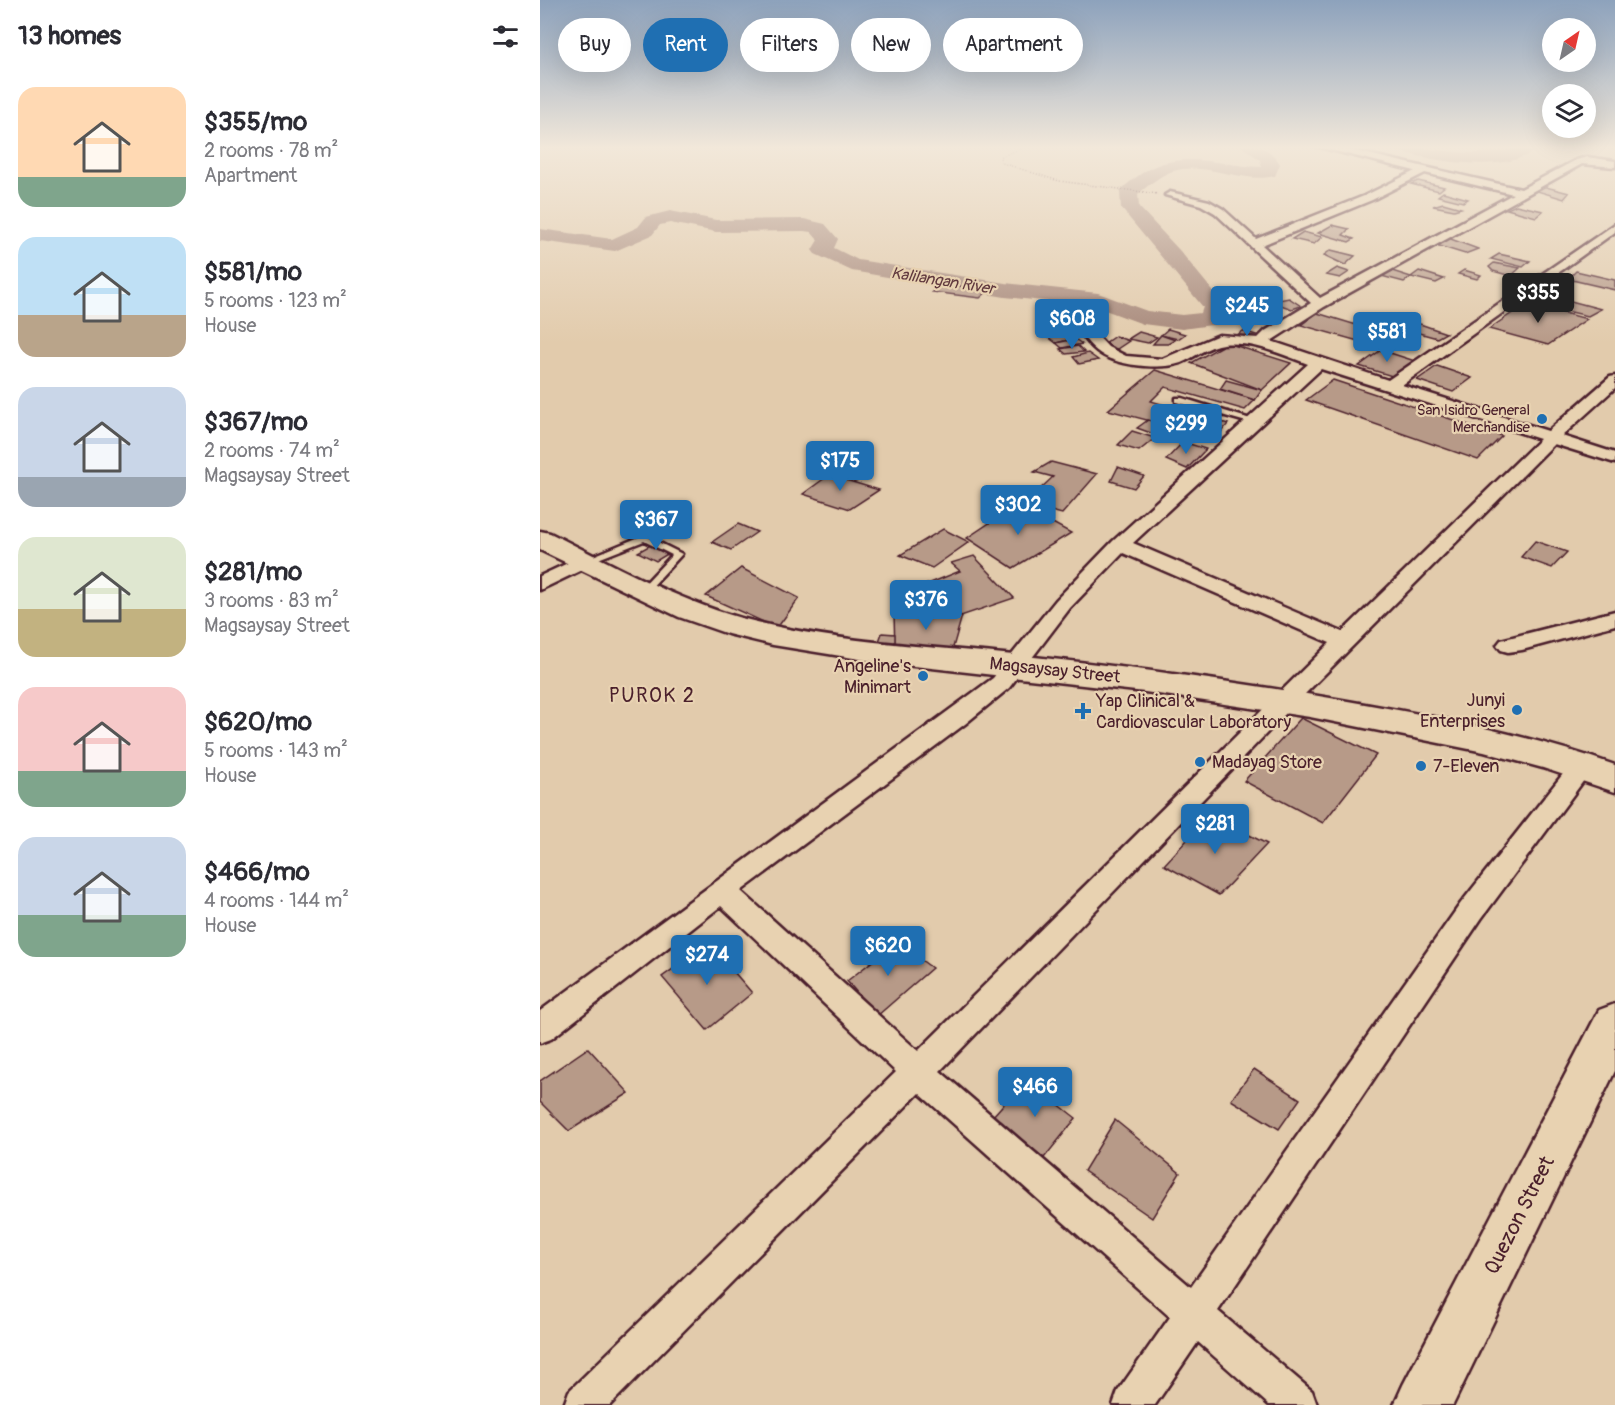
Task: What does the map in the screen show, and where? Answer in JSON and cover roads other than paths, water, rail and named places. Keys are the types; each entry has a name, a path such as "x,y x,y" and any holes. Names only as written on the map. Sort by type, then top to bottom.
{"main road":[{"name":"Magsaysay Street","path":"540,539 645,590 710,617 770,634 866,650 1168,683 1284,701 1453,731 1582,766 1615,779"},
{"name":"Quezon Street","path":"1423,1405 1615,1024"}],"street":[{"path":"1220,212 1319,304"},
{"path":"1254,244 1334,212"},
{"path":"1265,344 1264,340 1270,334 1319,304 1490,212"},
{"path":"1390,386 1615,227"},
{"path":"1080,317 1086,331 1103,350 1112,356 1141,363 1162,363 1175,360 1215,339 1265,344 1615,458"},
{"path":"540,1029 722,890 957,718 1001,683 1017,666 1031,644 1063,604 1120,545 1318,363"},
{"path":"583,1405 918,1072 1284,701 1550,438 1615,380"},
{"path":"1120,545 1345,641"},
{"path":"540,584 585,561"},
{"path":"1508,645 1535,642 1615,618"},
{"path":"1132,1405 1471,911 1582,766"},
{"path":"722,890 918,1072 1298,1405"}],"lane":[{"path":"1179,400 1253,421"},
{"path":"585,561 644,538 678,554 645,590"}],"waterway":[{"name":"Kalilangan River","path":"540,235 615,245 645,231 653,221 670,217 716,226 804,225 818,228 828,239 822,250 852,265 1005,290 1098,300 1143,317 1182,322 1211,319 1215,307 1173,255 1133,212"}],"place":[{"name":"San Isidro General Merchandise","path":"1542,419"},
{"name":"Angeline's Minimart","path":"923,676"},
{"name":"Junyi Enterprises","path":"1517,710"},
{"name":"Yap Clinical & Cardiovascular Laboratory","path":"1083,711"},
{"name":"Madayag Store","path":"1200,762"},
{"name":"7-Eleven","path":"1421,766"}],"district":[{"name":"PUROK 2","path":"652,695"}]}
